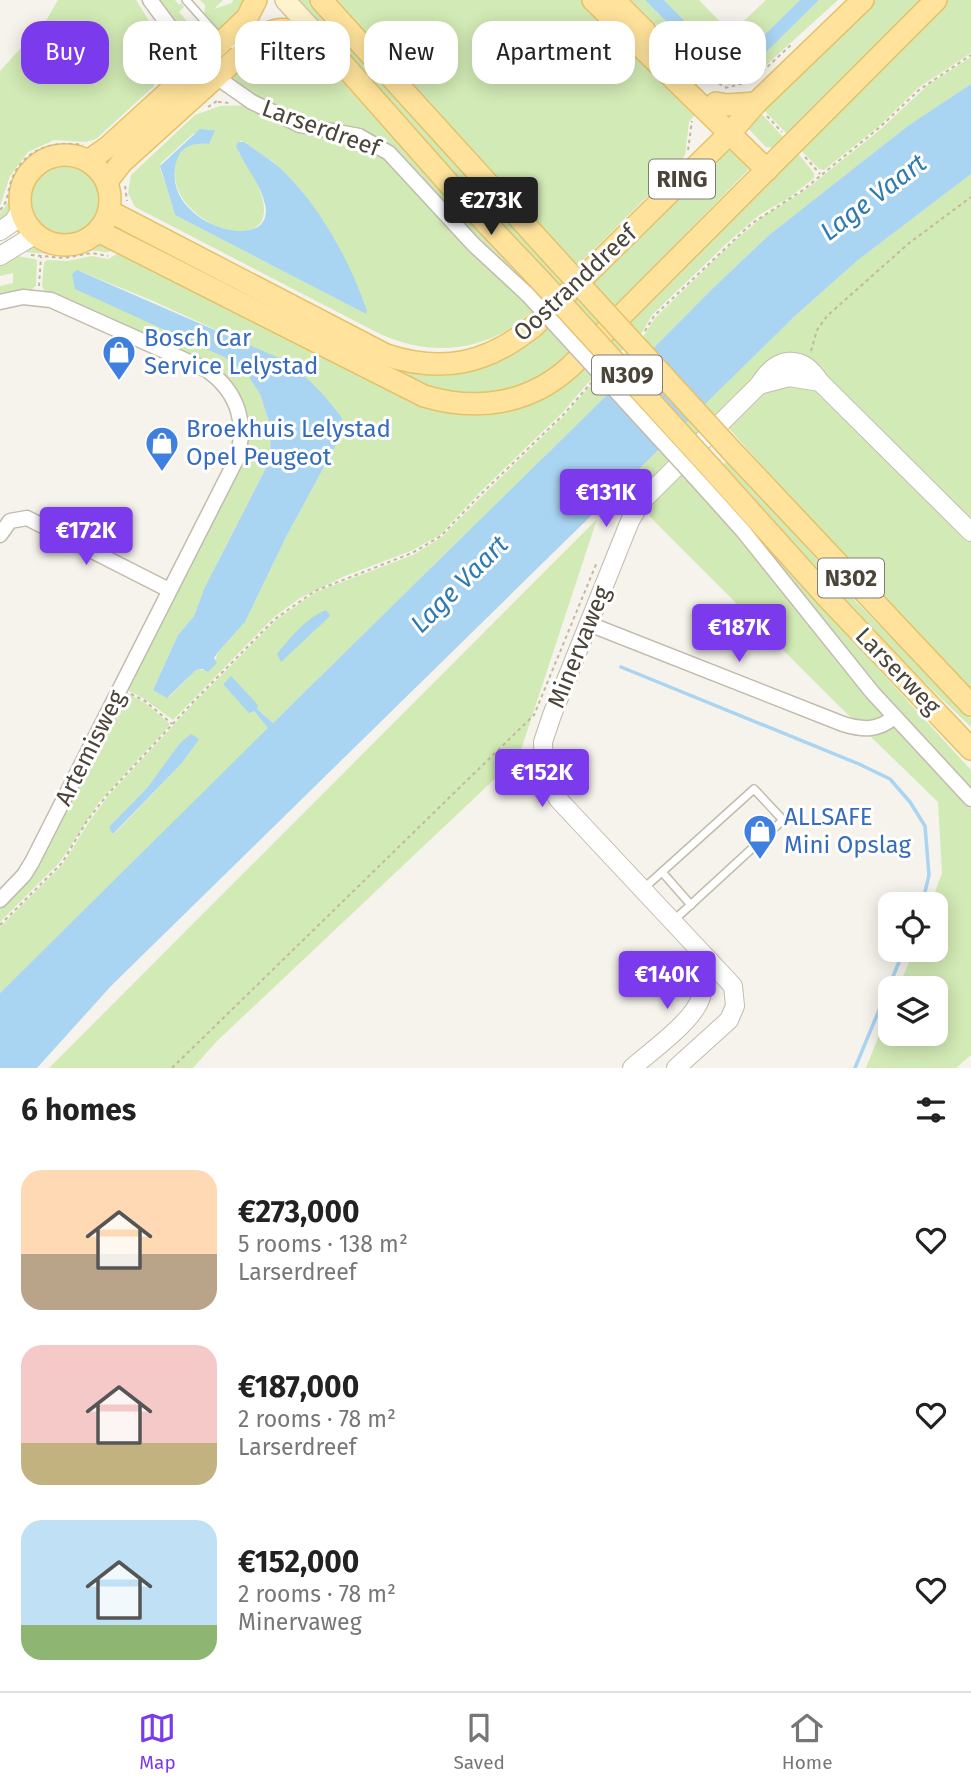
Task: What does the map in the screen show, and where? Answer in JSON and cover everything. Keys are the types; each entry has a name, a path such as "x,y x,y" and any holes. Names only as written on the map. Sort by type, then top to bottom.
{"main road":[{"path":"223,41 247,18 256,0"},
{"name":"Larserdreef","path":"285,0 304,21"},
{"name":"N309","path":"321,0 731,450"},
{"name":"RING","path":"593,0 715,99"},
{"name":"RING","path":"614,0 715,99 734,129 771,166"},
{"name":"Oostranddreef","path":"109,211 386,355 413,362 457,363 489,355 507,346 534,326 734,129 756,103 863,0"},
{"name":"RING","path":"98,231 424,396 455,403 501,403 536,391 562,374 936,0"},
{"path":"221,73 235,60"},
{"name":"Larserdreef","path":"350,72 535,288 706,476"},
{"path":"88,153 107,181 111,200 109,211 98,231 84,240 65,245 43,239 11,210 24,180 35,166 55,156 108,148 177,84"},
{"path":"107,181 122,162 209,84"},
{"path":"715,99 727,105 756,103"},
{"name":"RING","path":"708,153 715,99"},
{"name":"Larserweg","path":"731,450 971,705"},
{"name":"Larserweg","path":"706,476 826,596 971,749"}],"street":[{"name":"Larserdreef","path":"150,0 164,21"},
{"name":"Larserdreef","path":"221,80 252,103 296,123 355,135 385,149 474,245 535,288"},
{"path":"0,231 13,222 11,210"},
{"path":"0,256 36,234"},
{"name":"Artemisweg","path":"0,302 38,297 62,304 207,370 227,388 236,403 242,431 236,460 27,870 0,900"},
{"name":"Minervaweg","path":"676,1068 729,1020 735,1006 733,986 558,799 544,773 543,742 546,733 630,521 641,502 759,385 789,377 820,382 971,532"},
{"name":"Larserdreef","path":"706,476 743,531 849,666 971,799"},
{"path":"0,535 10,521 27,518 169,590"},
{"path":"589,624 843,724 870,730 894,717"},
{"path":"632,1068 689,1017 701,999 703,977 697,948"}],"lane":[{"path":"186,0 223,41 235,46"},
{"path":"643,888 754,789 783,820 673,922"},
{"path":"662,872 691,905"}],"path":[{"path":"708,84 715,99 738,85 752,81 793,43"},
{"path":"644,332 654,316 760,217 790,200 880,127 927,83 971,55"},
{"path":"738,85 821,174"},
{"path":"11,210 7,199 16,170 26,158 40,148 58,143 88,153"},
{"path":"810,353 817,330 827,316 908,244 971,197"},
{"path":"38,297 41,256"},
{"path":"0,925 62,863 101,803 243,650 287,609 315,591 412,553 441,536 564,414 592,382"},
{"path":"172,1068 534,715 598,559"},
{"path":"120,688 145,701 173,724"}],"green space":[{"path":"58,0 136,0 149,21 123,21 123,84 154,84 96,139 86,142 54,140 28,152 10,176 0,206 0,71 21,48 21,84 109,84 109,21 45,21"},
{"path":"155,0 175,0 179,5 181,3 184,7 179,12 187,21 172,21"},
{"path":"200,0 223,0 214,9 232,3 233,0 250,0 221,31 221,21 210,21 204,15 205,5"},
{"path":"294,0 312,0 331,21 313,21"},
{"path":"336,0 585,0 606,21 472,21 472,84 635,84 635,50 649,64 649,84 669,84 697,112 689,122 685,155 679,165 577,266 564,251 561,253 411,84 458,84 458,21 364,21 364,31"},
{"path":"631,0 645,0 665,21 652,21"},
{"path":"664,0 699,0 719,21 685,21"},
{"path":"766,0 800,0 766,33 766,21 744,21"},
{"path":"819,0 838,0 766,65 766,52"},
{"path":"874,0 926,0 789,136 761,107"},
{"path":"946,0 971,0 971,53 918,88 879,126 824,170 819,169 798,147"},
{"path":"350,43 364,58 364,76 350,60"},
{"path":"971,57 971,84 909,125 769,235 273,723 257,709 231,677 223,683 269,728 0,993 0,927 63,864 108,796 276,620 316,592 413,555 442,537 565,415 588,388 645,334 655,318 729,246 761,218 804,191 881,129 928,85","holes":["198,741 182,763 115,833 112,833 109,827 147,788 180,743"]},
{"path":"235,69 235,83 226,77"},
{"path":"173,84 100,150 82,154 59,151 37,160 21,179 15,210 0,222 0,213 11,196 20,170 34,155 53,147 96,145 162,85"},
{"path":"237,84 345,84 533,290 531,292 490,255 403,158 274,107"},
{"path":"372,84 387,84 562,281 558,285"},
{"path":"252,105 379,150 510,283 533,310 498,335 460,347 440,348 400,342 135,207 128,193 131,175 195,115 220,106","holes":["208,129 215,131 209,144 184,148 176,162 177,187 191,208 211,223 234,231 253,229 263,216 260,191 238,152 240,141 244,142 279,167 307,199 330,236 366,314 175,215 160,168 161,163 193,134"]},
{"path":"758,110 786,140 776,148 766,147 744,124"},
{"path":"725,143 751,167 563,360 531,380 501,390 470,393 433,391 127,240 133,227 382,356 480,364"},
{"path":"795,150 814,173 814,178 789,198 759,215 726,244 652,315 643,331 586,385 562,413 480,492 440,535 411,551 345,576 300,598 274,617 173,720 127,690 241,462 237,392 45,292 42,286 44,262 92,256 108,259 119,253 414,396 519,401","holes":["77,270 153,301 288,363 315,388 342,428 338,441 286,537 245,622 218,652 215,661 207,670 196,670 169,697 153,690 178,635 194,616 204,589 270,460 271,428 260,394 246,373 224,357"]},
{"path":"72,166 93,181 99,193 97,213 89,224 72,234 58,234 41,224 33,213 31,193 41,176 52,168"},
{"path":"971,174 971,522 795,357 632,505 615,491 796,315 858,260"},
{"path":"95,241 114,250 54,254 20,251 36,242 66,248"},
{"path":"16,256 37,261 36,286 29,291 0,296 0,286 13,283 13,273 0,276 0,260"},
{"path":"784,382 814,388 971,538 971,692 874,592 726,425 759,393"},
{"path":"730,460 834,579 971,719 971,727 876,631 784,532 723,464"},
{"path":"682,470 971,809 971,1055 956,1068 866,1068 878,1038 878,1046 948,1046 948,976 903,976 909,962 948,962 948,892 935,892 942,873 938,802 645,510"},
{"path":"730,507 971,770 971,792 901,718"},
{"path":"597,519 519,756 216,1042 193,1068 49,1068"},
{"path":"126,692 145,703 169,723 169,726 99,802 60,862 0,922 0,907 28,879"}],"water":[{"path":"645,0 664,0 685,21 666,21"},
{"path":"800,0 819,0 766,52 766,33"},
{"name":"Lage Vaart","path":"971,84 971,174 858,260 796,315 111,986 37,1068 0,1068 0,993 268,728 254,711 249,713 223,684 231,676 258,705 257,709 273,723 769,235 909,125"},
{"path":"200,129 215,131 209,144 188,146 181,152 176,163 176,185 185,203 200,218 219,227 238,231 254,229 264,220 263,196 236,146 238,142 244,142 279,167 320,216 352,273 366,314 175,215 160,166"},
{"path":"77,270 279,358 314,385 342,418 338,441 286,537 245,622 218,652 214,658 217,663 208,672 203,669 196,670 167,698 153,690 178,635 194,616 204,589 270,460 271,428 260,394 246,373 224,357 75,289 72,274"},
{"path":"326,610 330,616 281,662 277,654 287,641 305,623"},
{"path":"191,734 199,739 182,763 112,833 109,827 147,788 180,743"}],"waterway":[{"path":"621,667 890,779 910,802 925,826 929,875 925,892"},
{"path":"855,1068 899,962"}],"place":[{"name":"Bosch Car Service Lelystad","path":"119,382"},
{"name":"Broekhuis Lelystad Opel Peugeot","path":"162,473"},
{"name":"ALLSAFE Mini Opslag","path":"760,861"}]}
